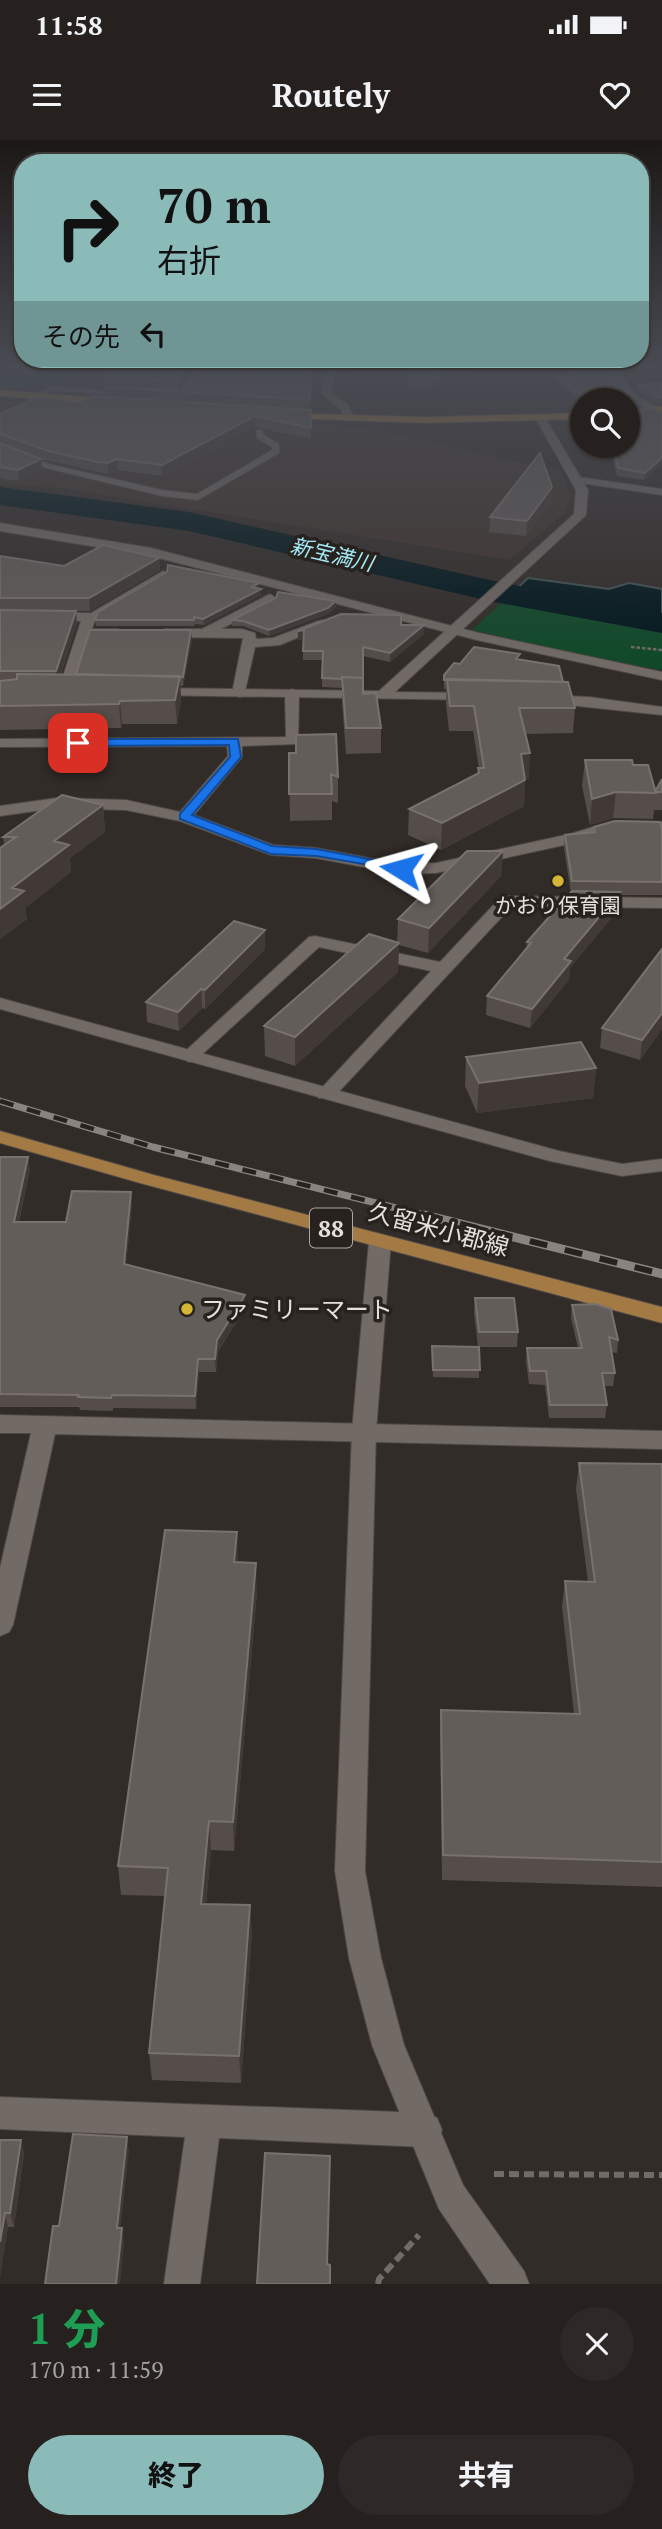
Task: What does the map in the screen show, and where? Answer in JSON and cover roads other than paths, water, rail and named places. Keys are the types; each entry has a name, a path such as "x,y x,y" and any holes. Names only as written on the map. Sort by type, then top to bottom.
{"main road":[{"name":"久留米小郡線","path":"0,1137 662,1315"}],"street":[{"path":"384,694 528,566 580,515 583,490 570,467"},
{"path":"578,480 662,492"},
{"path":"0,527 169,556 454,632 589,663 662,676"},
{"path":"202,633 270,598"},
{"path":"0,616 89,617 65,691"},
{"path":"250,643 275,642 341,617"},
{"path":"83,632 242,633 250,636 239,693"},
{"path":"132,692 492,697"},
{"path":"0,743 293,741 292,693"},
{"path":"533,698 589,701 662,711"},
{"path":"184,817 235,757 234,742"},
{"path":"0,811 57,803 127,805 184,817 271,850 316,853 401,869 436,868 574,838 613,826 662,827"},
{"path":"326,1094 441,968 507,901 662,903"},
{"path":"189,1056 315,941 441,968"},
{"path":"0,1003 557,1157 622,1170 662,1164"},
{"path":"380,1241 364,1431 350,1871 365,1958 388,2045 451,2196 511,2284"},
{"path":"0,1424 662,1440"},
{"path":"0,1625 45,1425"},
{"path":"0,2113 425,2130"},
{"path":"182,2284 204,2123"}],"lane":[{"path":"51,467 162,493 198,498 249,467"},
{"path":"89,617 163,574"}],"water":[{"path":"528,578 609,589 629,583 662,589 662,627 506,599"}],"waterway":[{"name":"新宝満川","path":"0,496 189,522 550,604 662,623"}],"railway":[{"path":"0,1101 153,1147 432,1217"},
{"path":"425,1215 662,1274"}],"place":[{"name":"かおり保育園","path":"558,881"},
{"name":"ファミリーマート","path":"187,1309"}]}
